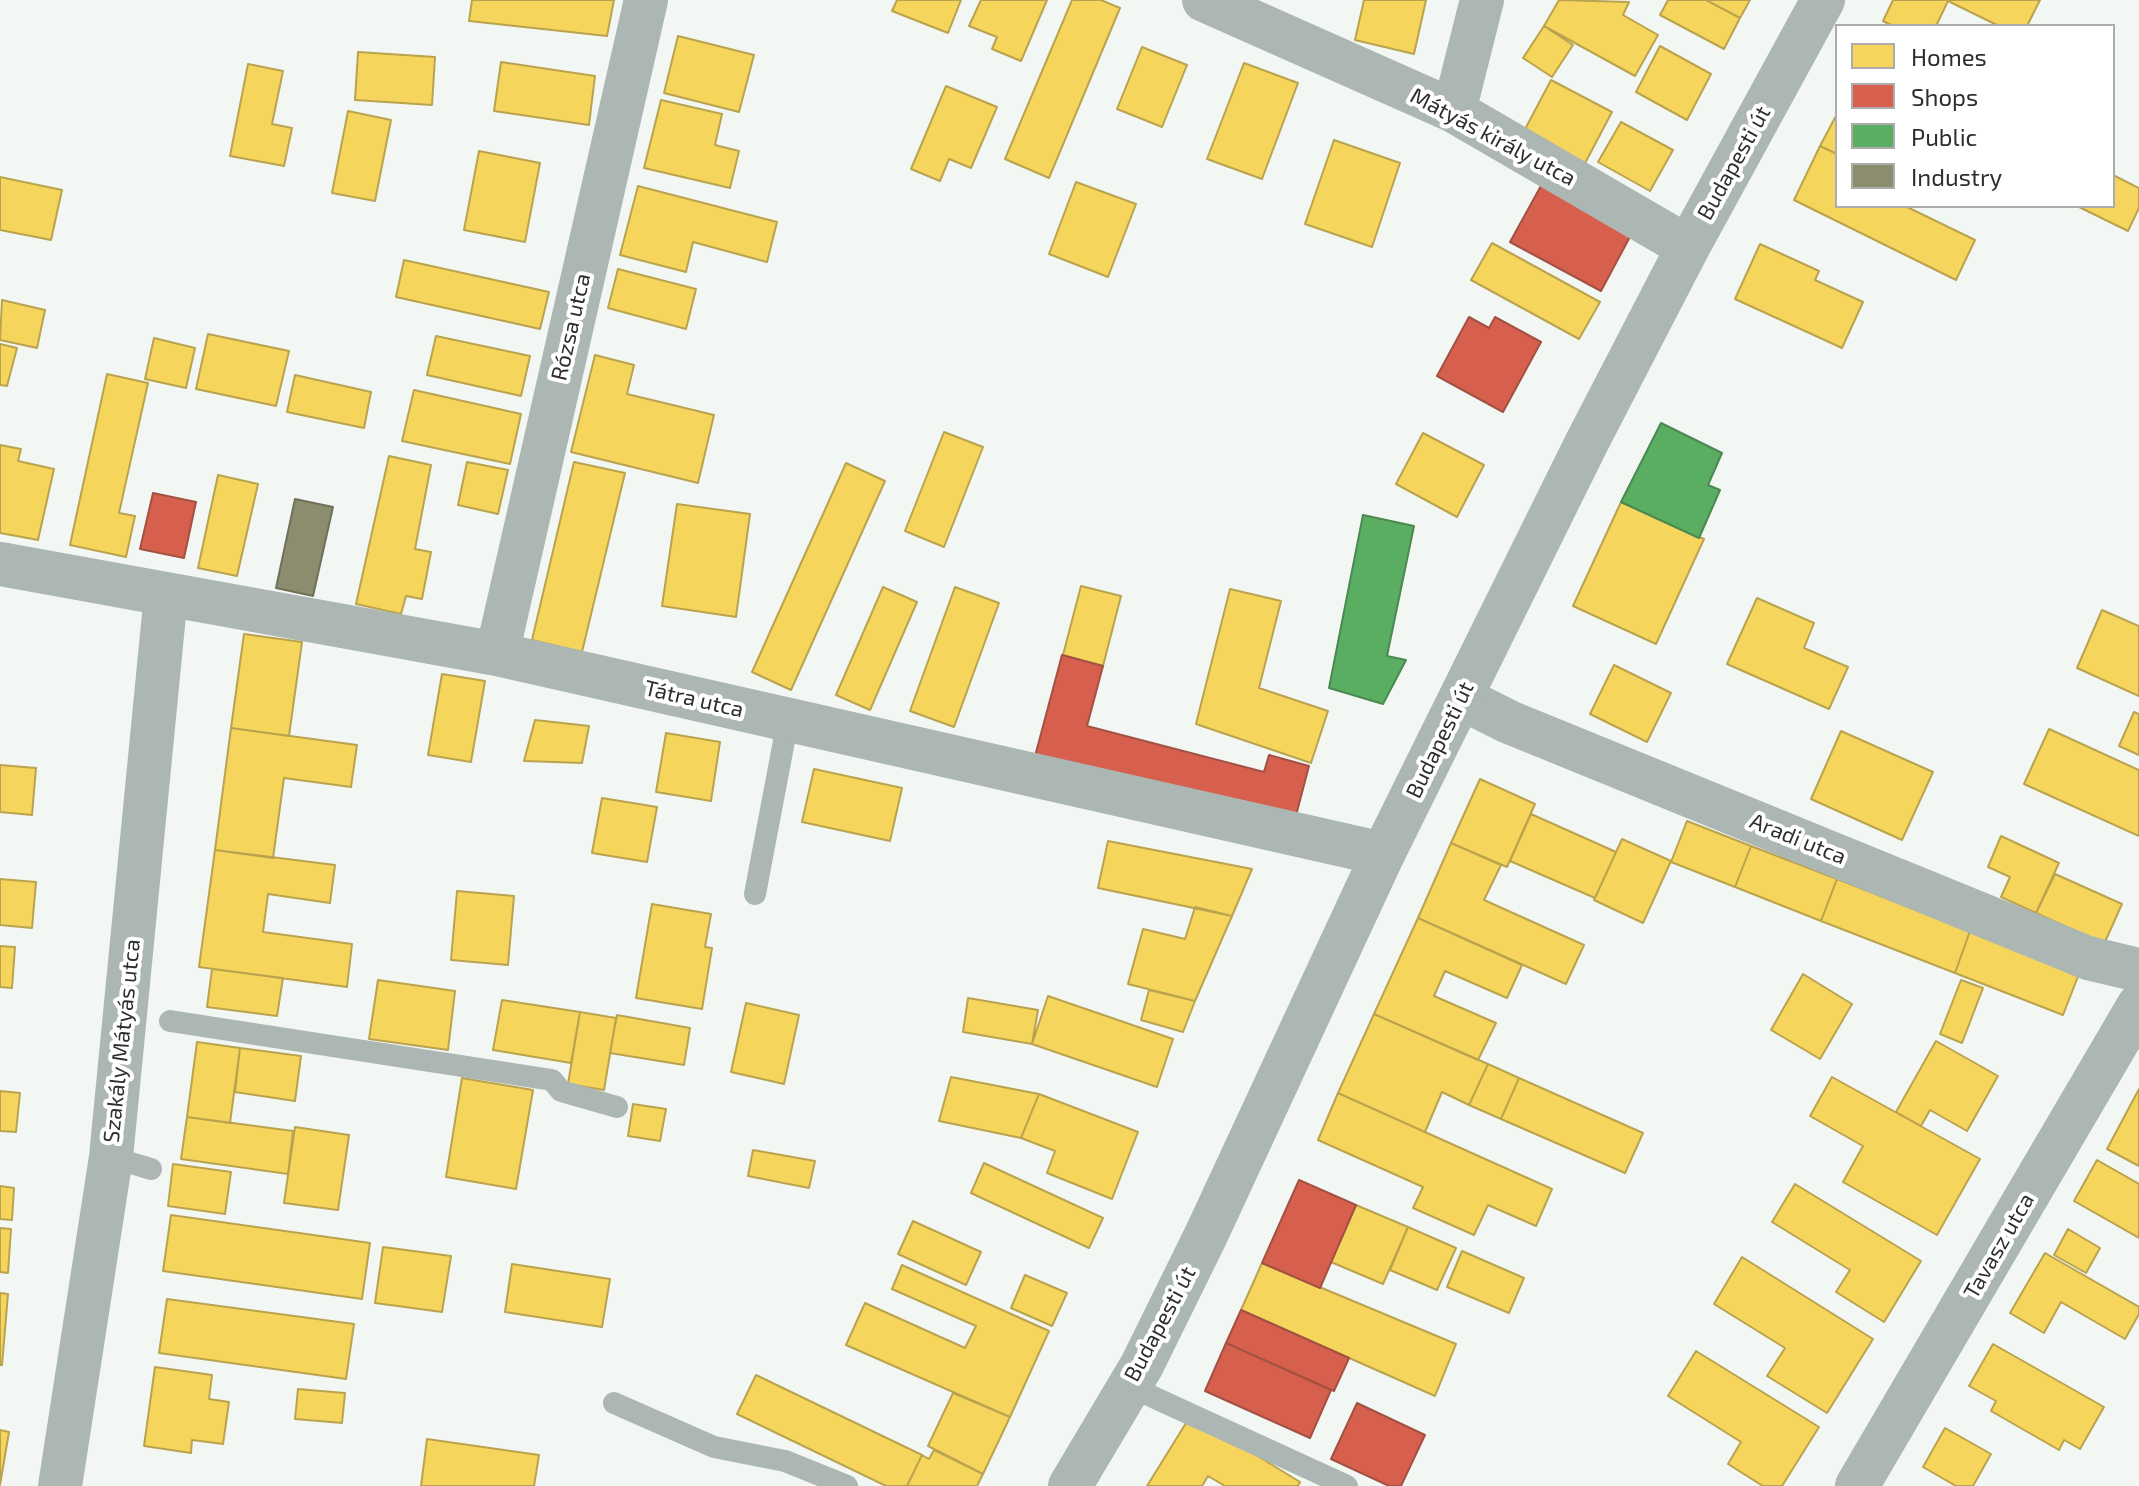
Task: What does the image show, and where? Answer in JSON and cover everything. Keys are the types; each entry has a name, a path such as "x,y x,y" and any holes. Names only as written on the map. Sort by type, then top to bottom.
{"street":[{"name":"Rózsa utca","path":"497,654 646,0"},
{"name":"Mátyás király utca","path":"1204,0 1454,111 1688,247"},
{"path":"1454,111 1482,0"},
{"name":"Budapesti út","path":"1070,1486 1129,1386 1206,1235 1383,854 1587,442 1688,247 1823,0"},
{"name":"Tátra utca","path":"0,564 497,654 1383,854"},
{"name":"Szakály Mátyás utca","path":"60,1486 131,1163 166,594"},
{"name":"Aradi utca","path":"1461,698 1509,722 2088,958 2139,970"},
{"name":"Tavasz utca","path":"1857,1486 2139,1005"}],"lane":[{"path":"755,894 788,720"},
{"path":"170,1021 552,1080 561,1091 617,1107"},
{"path":"1129,1386 1347,1486"},
{"path":"614,1403 714,1447 785,1461 847,1486"}],"building: Homes":[{"path":"472,0 614,0 607,36 469,21"},
{"path":"897,0 961,0 948,33 892,11"},
{"path":"981,0 1047,0 1021,61 992,49 997,37 969,26"},
{"path":"1072,0 1101,0 1120,8 1049,178 1005,159"},
{"path":"1364,0 1426,0 1414,54 1355,40"},
{"path":"1559,0 1629,2 1623,15 1658,35 1635,76 1544,26"},
{"path":"1668,0 1706,0 1740,18 1724,49 1660,15"},
{"path":"1706,0 1750,0 1740,18"},
{"path":"1893,0 2040,0 2028,24 1995,24 1948,1 1937,24 1889,24 1883,21"},
{"path":"1544,26 1573,45 1552,77 1523,58"},
{"path":"678,36 754,55 739,112 664,93"},
{"path":"1660,46 1711,74 1687,120 1636,92"},
{"path":"1142,47 1187,65 1162,127 1117,109"},
{"path":"358,52 435,57 432,105 355,100"},
{"path":"501,62 595,76 589,125 494,111"},
{"path":"1244,63 1298,83 1262,179 1207,159"},
{"path":"248,64 283,71 272,124 292,128 284,166 230,156"},
{"path":"1551,80 1612,112 1583,167 1522,135"},
{"path":"946,86 997,107 971,168 949,159 940,181 911,169"},
{"path":"661,100 722,114 715,145 739,151 730,188 644,168"},
{"path":"348,111 391,120 375,201 332,193"},
{"path":"1835,118 1835,153 1820,146"},
{"path":"1621,122 1673,150 1650,191 1598,162"},
{"path":"1334,140 1400,163 1372,247 1305,224"},
{"path":"1820,146 1835,153 1835,208 1909,208 1975,240 1956,280 1794,200"},
{"path":"479,151 540,163 525,242 464,230"},
{"path":"2115,176 2139,188 2139,208 2128,231 2081,208 2115,208"},
{"path":"0,177 62,190 51,240 0,230"},
{"path":"1076,182 1136,204 1108,277 1049,254"},
{"path":"638,186 777,222 767,262 693,242 686,272 620,255"},
{"path":"1492,243 1600,302 1579,339 1471,280"},
{"path":"1760,244 1819,271 1815,280 1863,302 1842,348 1735,299"},
{"path":"404,260 549,292 540,329 396,297"},
{"path":"618,269 696,289 686,329 608,308"},
{"path":"2,300 45,310 37,348 0,340"},
{"path":"208,334 289,351 276,406 196,389"},
{"path":"436,336 530,356 521,396 427,375"},
{"path":"154,338 195,348 186,388 145,379"},
{"path":"0,344 17,348 7,386 0,385"},
{"path":"595,355 634,365 627,394 714,415 698,483 571,452"},
{"path":"107,374 148,383 119,513 135,516 126,557 70,545"},
{"path":"295,375 371,392 364,428 287,412"},
{"path":"414,390 521,414 510,464 402,441"},
{"path":"944,432 983,447 944,547 905,531"},
{"path":"1423,433 1484,465 1457,517 1396,484"},
{"path":"0,445 21,449 18,461 54,469 38,540 0,533"},
{"path":"389,456 431,465 415,549 431,552 422,599 406,596 401,614 356,604"},
{"path":"467,462 508,470 498,514 458,505"},
{"path":"574,462 625,473 582,652 532,640"},
{"path":"846,463 885,481 791,690 752,672"},
{"path":"218,475 258,484 237,576 198,568"},
{"path":"1621,502 1704,539 1656,644 1573,606"},
{"path":"677,504 750,514 736,617 662,606"},
{"path":"1081,586 1121,596 1103,666 1063,655"},
{"path":"883,587 917,602 870,710 836,695"},
{"path":"955,587 999,603 954,727 910,711"},
{"path":"1230,589 1281,601 1259,688 1328,711 1311,763 1196,724"},
{"path":"1757,598 1814,623 1804,648 1848,667 1829,709 1727,664"},
{"path":"2102,610 2139,626 2139,696 2077,668"},
{"path":"244,634 302,642 289,736 231,728"},
{"path":"1614,665 1671,693 1647,742 1590,714"},
{"path":"442,674 485,681 471,762 428,755"},
{"path":"2134,712 2139,714 2139,755 2119,746"},
{"path":"535,720 589,726 582,763 524,761"},
{"path":"231,728 357,745 351,787 284,778 273,858 215,850"},
{"path":"2049,729 2139,770 2139,836 2024,784"},
{"path":"1841,731 1933,772 1902,840 1811,799"},
{"path":"666,733 720,742 711,801 656,792"},
{"path":"0,765 36,768 32,815 0,812"},
{"path":"814,769 902,788 890,841 802,822"},
{"path":"1480,779 1535,804 1507,867 1451,843"},
{"path":"602,798 657,807 647,862 592,853"},
{"path":"1531,814 1616,852 1595,898 1510,861"},
{"path":"1687,821 1751,846 1735,887 1671,862"},
{"path":"2001,836 2059,863 2036,913 2001,897 2010,877 1988,867"},
{"path":"1622,839 1671,861 1643,923 1594,900"},
{"path":"1108,841 1252,869 1232,916 1098,888"},
{"path":"1451,843 1501,865 1484,900 1584,945 1566,984 1418,918"},
{"path":"1751,846 1837,879 1821,921 1735,887"},
{"path":"215,850 335,865 330,903 268,894 263,932 352,944 347,987 199,967"},
{"path":"2055,874 2122,904 2104,944 2036,913"},
{"path":"0,879 36,882 32,928 0,925"},
{"path":"1837,879 1970,931 1955,973 1821,921"},
{"path":"457,891 514,896 508,965 451,960"},
{"path":"652,904 711,914 705,947 712,948 702,1009 636,998"},
{"path":"1195,907 1232,916 1195,1001 1128,984 1143,929 1185,939"},
{"path":"1418,918 1522,965 1507,998 1445,971 1434,996 1496,1023 1478,1060 1374,1014"},
{"path":"1970,931 2079,974 2063,1015 1955,973"},
{"path":"0,946 15,947 12,988 0,987"},
{"path":"212,969 283,978 277,1016 207,1007"},
{"path":"1803,974 1852,1004 1820,1059 1771,1030"},
{"path":"378,980 455,991 448,1050 369,1039"},
{"path":"1961,980 1983,988 1962,1043 1940,1034"},
{"path":"1149,990 1195,1001 1183,1032 1141,1020"},
{"path":"1048,996 1173,1039 1157,1087 1032,1044"},
{"path":"968,998 1038,1010 1032,1044 963,1032"},
{"path":"502,1000 580,1012 571,1063 493,1050"},
{"path":"746,1003 799,1015 784,1084 731,1072"},
{"path":"580,1012 616,1018 604,1090 568,1084"},
{"path":"1374,1014 1488,1064 1469,1105 1442,1092 1425,1132 1338,1093"},
{"path":"617,1015 690,1028 684,1065 610,1053"},
{"path":"1936,1041 1998,1076 1967,1131 1930,1110 1921,1126 1896,1112"},
{"path":"197,1042 240,1048 230,1123 187,1117"},
{"path":"240,1048 301,1056 295,1101 235,1092"},
{"path":"1488,1064 1519,1078 1501,1119 1469,1105"},
{"path":"951,1077 1039,1094 1021,1138 939,1121"},
{"path":"1832,1077 1980,1159 1937,1235 1843,1182 1863,1146 1810,1116"},
{"path":"462,1078 533,1090 516,1189 446,1177"},
{"path":"1519,1078 1643,1133 1625,1173 1501,1119"},
{"path":"2139,1089 2139,1166 2107,1149"},
{"path":"0,1091 20,1093 16,1132 0,1131"},
{"path":"1338,1093 1552,1189 1536,1226 1488,1205 1474,1235 1413,1208 1423,1187 1318,1140"},
{"path":"1039,1094 1138,1132 1112,1199 1047,1173 1055,1151 1021,1138"},
{"path":"633,1104 666,1109 660,1141 628,1136"},
{"path":"187,1117 293,1131 288,1174 181,1159"},
{"path":"295,1127 349,1135 338,1210 284,1203"},
{"path":"753,1150 815,1161 809,1188 748,1176"},
{"path":"2097,1160 2139,1184 2139,1238 2074,1201"},
{"path":"984,1163 1103,1218 1089,1248 971,1193"},
{"path":"173,1164 231,1172 225,1214 168,1206"},
{"path":"1795,1184 1921,1261 1884,1322 1836,1292 1850,1270 1772,1222"},
{"path":"0,1186 14,1188 12,1220 0,1219"},
{"path":"1356,1205 1408,1227 1383,1284 1331,1262"},
{"path":"171,1215 370,1243 362,1299 163,1271"},
{"path":"913,1221 981,1252 966,1285 898,1254"},
{"path":"1408,1227 1456,1248 1437,1290 1390,1270"},
{"path":"0,1228 11,1229 8,1273 0,1272"},
{"path":"2068,1229 2100,1248 2086,1273 2054,1255"},
{"path":"383,1247 451,1256 442,1312 375,1303"},
{"path":"1462,1251 1524,1278 1509,1313 1447,1287"},
{"path":"2045,1253 2139,1307 2139,1314 2125,1339 2061,1302 2044,1333 2010,1313"},
{"path":"1742,1257 1873,1339 1827,1413 1767,1376 1785,1348 1714,1304"},
{"path":"1262,1263 1456,1344 1435,1396 1241,1310"},
{"path":"512,1264 610,1279 602,1327 505,1312"},
{"path":"902,1265 1049,1331 1010,1417 846,1345 865,1303 965,1348 976,1326 892,1289"},
{"path":"1025,1275 1067,1293 1052,1326 1011,1308"},
{"path":"0,1293 8,1294 2,1365 0,1365"},
{"path":"167,1299 354,1324 346,1379 159,1353"},
{"path":"1993,1344 2104,1407 2080,1449 2064,1440 2059,1450 1991,1411 1996,1401 1969,1386"},
{"path":"1696,1351 1819,1427 1782,1486 1763,1486 1728,1464 1741,1442 1668,1396"},
{"path":"155,1367 212,1375 209,1399 229,1402 223,1444 192,1440 191,1453 144,1446"},
{"path":"756,1375 922,1455 907,1486 886,1486 737,1414"},
{"path":"298,1389 345,1393 342,1423 295,1419"},
{"path":"953,1393 1010,1417 983,1474 928,1446"},
{"path":"1191,1415 1300,1482 1298,1486 1225,1486 1208,1476 1202,1486 1147,1486"},
{"path":"1945,1428 1991,1454 1973,1486 1956,1486 1923,1467"},
{"path":"0,1430 9,1432 0,1485"},
{"path":"427,1439 539,1455 534,1486 421,1486"},
{"path":"934,1450 983,1474 977,1486 907,1486 922,1455 929,1459"}],"building: Shops":[{"path":"1542,184 1632,233 1601,291 1510,242"},
{"path":"1469,317 1489,328 1495,317 1541,342 1503,412 1437,376"},
{"path":"153,493 196,502 184,558 140,549"},
{"path":"1062,655 1103,666 1087,726 1264,772 1269,755 1309,766 1293,827 1034,760"},
{"path":"1299,1180 1356,1205 1320,1288 1262,1263"},
{"path":"1241,1310 1349,1358 1334,1391 1226,1343"},
{"path":"1226,1343 1331,1390 1310,1438 1205,1391"},
{"path":"1357,1403 1425,1435 1401,1486 1389,1486 1331,1459"}],"building: Public":[{"path":"1661,423 1722,453 1708,485 1720,490 1699,538 1621,502"},
{"path":"1363,515 1414,526 1387,656 1406,660 1383,704 1329,688"}],"building: Industry":[{"path":"295,499 333,507 313,596 276,588"}]}
